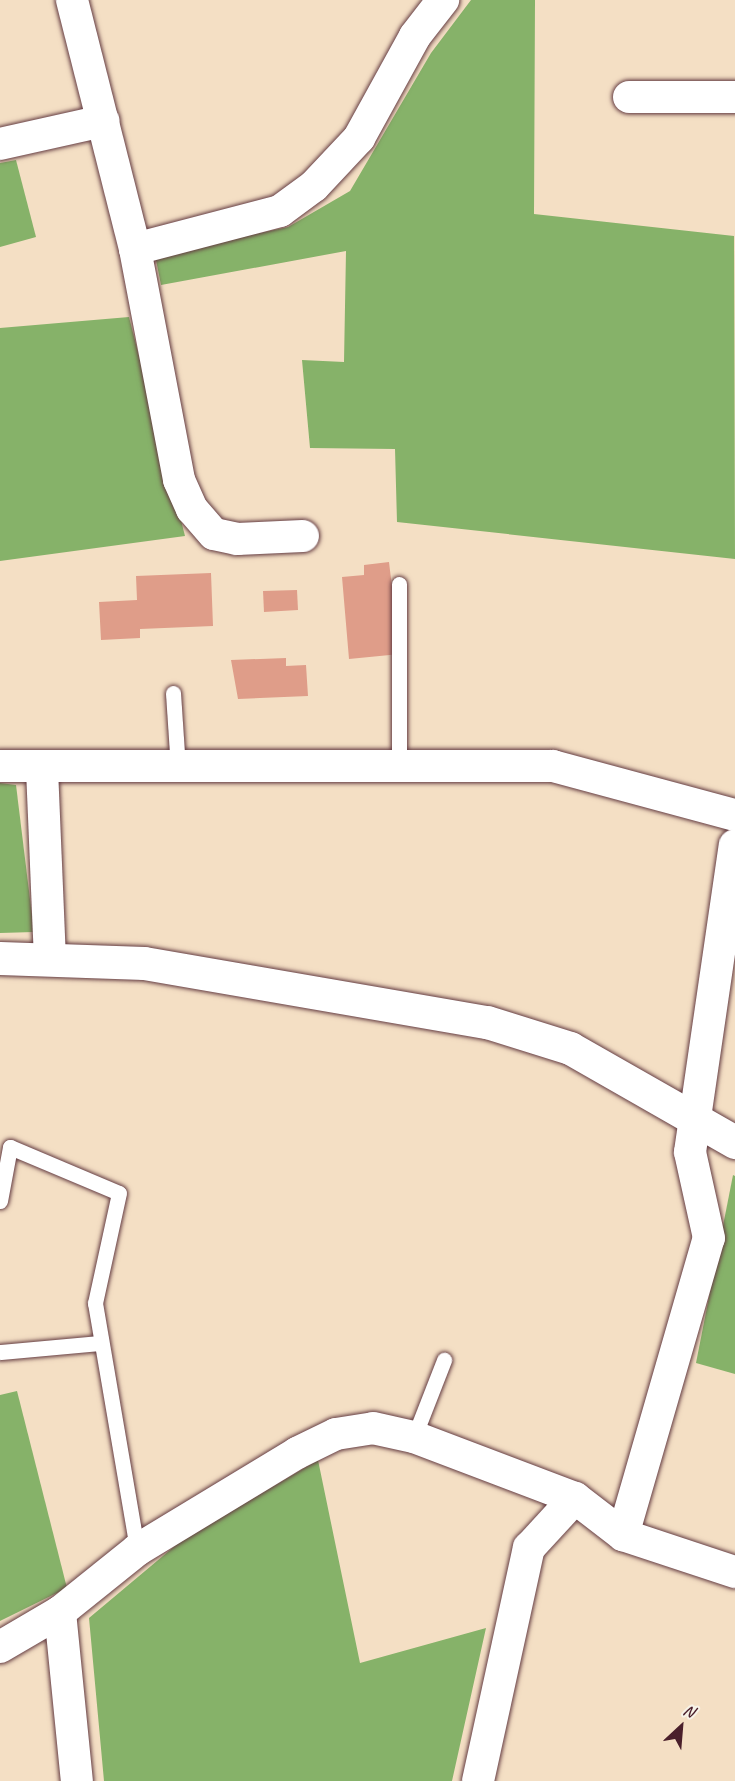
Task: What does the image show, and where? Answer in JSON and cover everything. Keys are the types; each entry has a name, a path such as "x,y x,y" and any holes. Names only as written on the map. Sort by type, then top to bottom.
{"street":[{"path":"72,0 135,249 179,480 192,509 214,534 237,539 303,536"},
{"path":"135,249 280,211 314,186 359,138 415,36 443,0"},
{"path":"629,98 735,97"},
{"path":"0,144 103,122"},
{"path":"0,766 42,769 178,769 553,766 735,815"},
{"path":"42,769 50,959"},
{"path":"623,1535 710,1238 690,1152 735,845"},
{"path":"0,958 144,963 487,1022 570,1048 695,1117 735,1142"},
{"path":"0,1647 60,1612 137,1550 336,1434 373,1428 414,1437 575,1498 623,1535 735,1572"},
{"path":"478,1781 529,1548 575,1498"},
{"path":"60,1612 77,1781"}],"lane":[{"path":"399,584 399,767"},
{"path":"173,693 178,769"},
{"path":"0,1201 9,1147 119,1193 95,1303 98,1343 137,1550"},
{"path":"0,1352 98,1343"},
{"path":"414,1437 444,1360"}],"green space":[{"path":"471,0 535,0 534,214 734,236 735,559 397,522 395,449 310,448 302,360 344,362 346,251 161,285 155,255 288,227 350,191 431,53"},
{"path":"16,160 36,237 0,247 0,163"},
{"path":"129,317 185,536 0,561 0,328"},
{"path":"0,783 16,785 34,932 0,933"},
{"path":"733,1175 735,1176 735,1374 696,1363"},
{"path":"17,1391 67,1588 0,1621 0,1395"},
{"path":"318,1460 360,1663 486,1628 452,1781 104,1781 89,1618 182,1540"}],"building":[{"path":"389,562 400,654 349,659 342,577 364,575 364,565"},
{"path":"211,573 213,626 140,629 140,638 101,640 99,602 137,600 136,576"},
{"path":"297,590 298,610 264,612 263,591"},
{"path":"286,658 286,666 306,665 308,696 238,699 231,660"}]}
